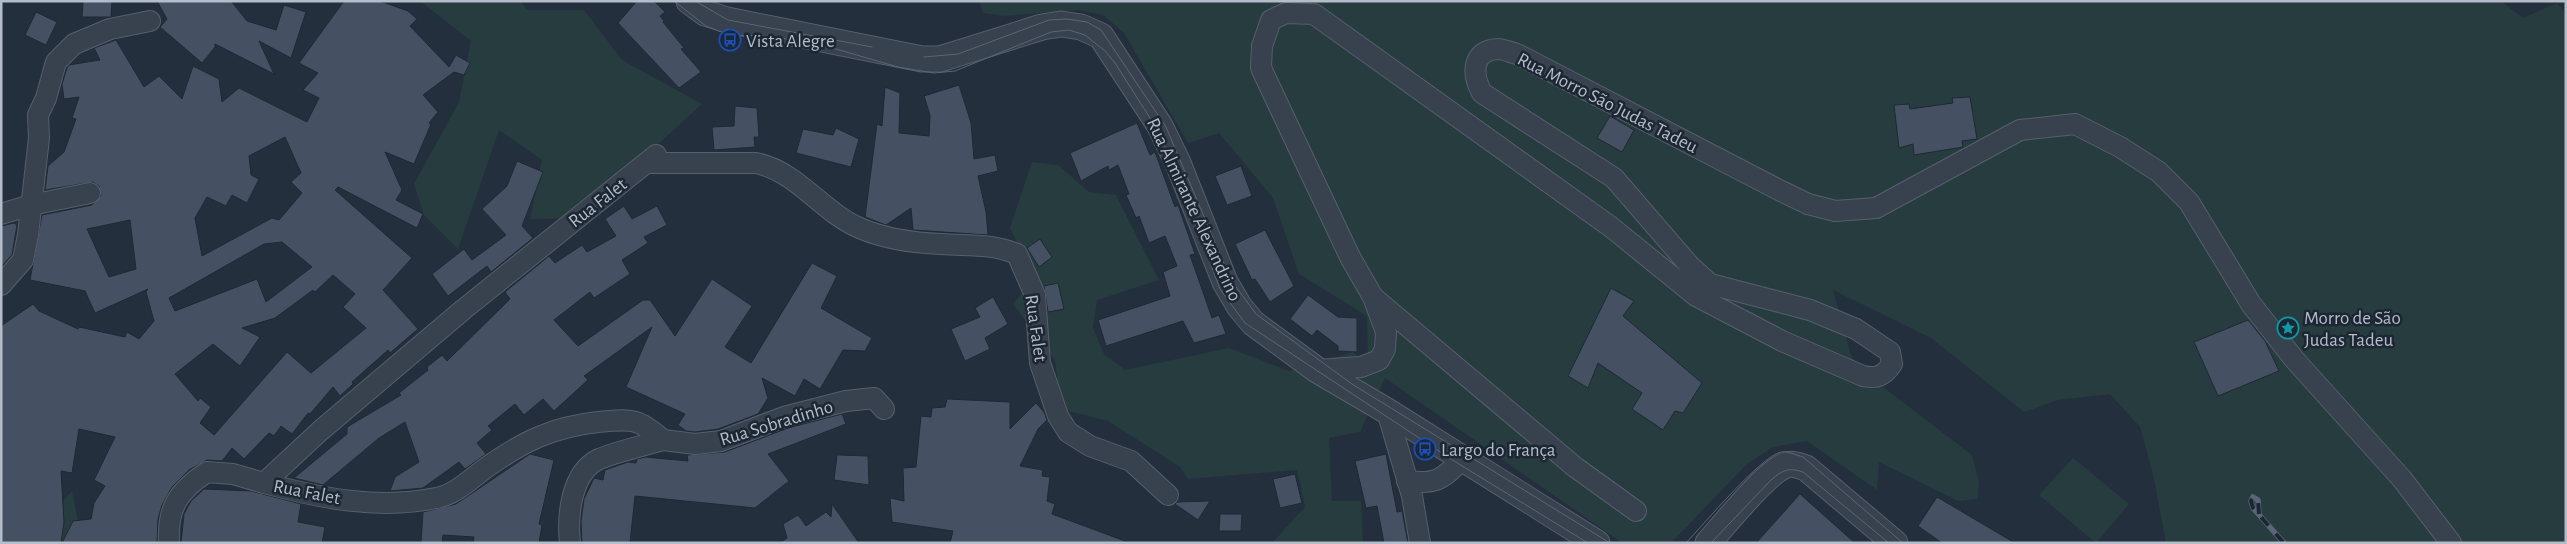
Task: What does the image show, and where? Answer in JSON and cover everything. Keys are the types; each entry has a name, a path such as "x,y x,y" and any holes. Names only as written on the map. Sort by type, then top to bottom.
{"street":[{"name":"Rua Almirante Alexandrino","path":"689,1 705,13 727,20 922,59 940,59 1042,27 1061,24 1081,27 1101,36 1160,126 1178,163 1225,282 1239,306 1252,322 1317,370 1388,411 1596,543"},
{"name":"Rua Morro São Judas Tadeu","path":"1317,370 1361,367 1379,360 1385,349 1386,332 1373,297 1350,257 1261,68 1262,46 1271,20 1286,13 1314,14 1611,228 1696,296 1782,341 1873,378 1885,374 1892,364 1890,352 1856,329 1810,310 1710,284 1690,266 1614,178 1482,93 1474,71 1476,60 1484,53 1498,49 1517,54 1787,194 1808,204 1835,211 1876,208 2020,130 2075,124 2120,147 2159,172 2189,202 2251,304 2294,359 2402,479 2451,543"},
{"path":"1,285 23,260 39,138 38,115 46,98 56,62 74,44 110,29 150,21"},
{"name":"Rua Falet","path":"264,483 320,431 464,309 568,224 652,159 756,163 773,166 803,186 842,220 879,235 939,244 998,246 1017,254 1035,295 1040,363 1058,416 1068,432 1090,446 1130,461 1168,495"},
{"path":"1,214 31,204 90,192"},
{"path":"1373,297 1575,466 1636,511"},
{"name":"Rua Sobradinho","path":"663,440 695,444 721,440 784,417 846,401 874,398 884,408"},
{"path":"1388,411 1407,481 1420,543"},
{"name":"Rua Falet","path":"264,483 300,492 380,504 437,498 454,491 528,441 570,425 630,419 646,425 663,440"},
{"path":"570,543 570,501 585,470 598,460 663,440"},
{"path":"1407,481 1429,483 1439,480 1463,459"},
{"path":"1708,543 1770,475 1785,465 1796,465 1806,468 1895,543"},
{"path":"169,543 168,525 175,503 184,490 207,472 232,474 264,483"}],"green space":[{"path":"420,1 520,1 527,10 584,10 622,60 702,104 577,218 530,219 542,160 499,130 458,249 424,215 414,184 459,102 471,41"},
{"path":"979,1 2501,1 2523,18 2557,3 2566,14 2566,543 2166,543 2153,474 2140,427 2110,394 2058,400 2024,412 1931,338 1833,290 1851,356 1870,377 1972,455 1979,481 1978,499 1958,501 1879,462 1877,490 1807,441 1773,447 1747,464 1671,543 1625,543 1385,378 1360,432 1329,438 1332,501 1361,501 1363,543 1272,543 1305,507 1297,470 1188,479 1180,467 1108,421 1061,409 1055,360 1013,304 1034,277 1010,228 1032,162 1058,165 1089,192 1116,195 1159,280 1097,300 1093,328 1104,354 1125,370 1229,348 1289,371 1353,352 1368,365 1367,316 1299,274 1273,198 1219,133 1188,143 1124,33 1103,15 1078,10 1004,16 983,13"},
{"path":"2073,458 2129,504 2096,543 2039,495"},
{"path":"72,491 82,543 25,543"}],"building":[{"path":"83,1 112,1 111,17 82,17"},
{"path":"157,1 231,1 247,21 276,30 284,5 306,12 291,58 259,41 274,74 215,44 215,47 202,63 160,27 167,19"},
{"path":"344,1 380,1 408,11 417,19 410,26 449,67 456,55 470,63 464,75 454,72 423,95 438,112 429,123 431,124 414,164 385,152 402,190 396,200 423,214 417,228 338,187 335,190 412,258 383,290 418,329 390,353 388,350 352,382 353,384 340,396 333,387 310,414 308,413 292,434 281,426 274,436 269,433 244,459 232,448 222,461 207,460 189,470 172,487 162,505 158,519 157,543 62,543 73,521 91,519 94,503 105,486 94,480 115,437 79,429 72,473 61,471 64,522 61,543 1,543 1,326 33,304 39,311 78,329 79,327 125,337 127,332 139,339 154,321 146,292 148,289 95,313 85,291 30,280 42,215 92,205 101,196 99,186 93,182 45,190 48,166 64,152 76,119 72,118 79,97 64,99 62,84 67,68 69,65 100,60 94,48 116,40 144,87 159,76 182,99 193,66 219,79 222,102 239,88 307,122 319,98 303,90 318,73 299,63","holes":["285,137 301,173 291,182 302,193 279,220 272,218 202,256 195,218 207,197 226,206 232,195 247,203 259,179 251,175 249,156","130,220 136,269 109,277 87,229","282,242 312,267 266,302 257,279 175,311 169,298 264,244","333,275 355,294 343,307 366,328 311,373 287,352 214,435 200,423 211,407 200,398 198,401 175,374 213,344 240,366 260,337 242,328 275,318 313,290 315,292"]},
{"path":"637,1 654,1 665,12 660,16 663,22 684,48 681,49 701,72 679,88 618,23"},
{"path":"36,12 57,22 46,45 25,35"},
{"path":"959,85 971,123 974,159 995,155 998,171 978,176 986,212 988,235 913,230 911,208 886,225 865,217 877,124 882,126 885,87 900,93 899,133 929,136 930,115 924,96"},
{"path":"1970,97 1977,139 1962,141 1963,147 1914,155 1913,144 1899,148 1894,105 1909,104 1910,109 1953,103 1952,98"},
{"path":"735,106 757,108 759,137 754,137 755,147 714,150 712,127 734,126"},
{"path":"1610,116 1634,130 1622,152 1597,138"},
{"path":"1137,123 1150,155 1155,152 1175,207 1178,205 1195,254 1190,255 1212,318 1219,315 1226,334 1194,343 1183,321 1106,346 1098,320 1170,296 1163,272 1177,266 1165,236 1149,243 1139,216 1136,218 1126,195 1129,194 1118,165 1109,170 1108,166 1081,181 1070,153"},
{"path":"836,128 859,139 851,167 796,153 803,129 833,135"},
{"path":"517,161 543,172 522,226 533,238 491,272 487,266 448,296 432,274 464,249 472,260 506,235 482,209 507,186"},
{"path":"1241,166 1252,196 1227,205 1215,176"},
{"path":"624,206 632,219 657,206 667,225 644,237 648,243 622,260 630,274 594,298 590,292 554,320 578,346 643,300 650,300 675,336 712,279 752,306 725,347 751,363 812,263 837,276 821,308 872,338 865,351 843,350 820,389 804,379 795,396 762,378 768,398 758,414 718,429 695,432 686,431 678,425 685,414 626,387 652,327 584,376 588,380 554,411 543,399 524,415 515,404 488,426 492,430 477,443 486,454 465,469 459,462 423,488 390,491 395,477 419,462 405,422 379,438 323,485 294,478 347,434 347,427 401,395 399,393 428,370 427,367 442,355 447,361 510,299 505,292 549,256 555,263 582,245 587,252 616,236 605,219"},
{"path":"14,223 17,225 12,255 1,267 1,226"},
{"path":"1265,230 1294,286 1270,302 1255,279 1252,280 1235,244"},
{"path":"1040,239 1052,257 1039,267 1027,248"},
{"path":"1058,283 1064,309 1048,312 1044,286"},
{"path":"1611,288 1634,301 1623,316 1702,383 1683,413 1675,411 1663,430 1632,409 1642,393 1598,363 1588,388 1568,376"},
{"path":"1308,295 1338,317 1357,318 1357,352 1338,351 1338,346 1317,330 1312,336 1290,319"},
{"path":"993,297 1008,324 985,338 990,349 965,361 951,329 980,317 975,308"},
{"path":"2248,320 2265,341 2279,371 2218,396 2194,342"},
{"path":"947,399 1010,402 1010,429 1036,403 1044,412 1047,420 1038,429 1020,466 1043,470 1042,476 1050,477 1047,501 1055,504 1052,514 1125,541 1125,543 950,543 953,531 892,522 890,498 904,501 903,468 916,467 921,416 931,417 932,408 945,407"},
{"path":"842,414 846,424 768,454 789,481 755,508 635,496 630,543 582,543 581,521 584,499 594,478 603,480 605,470 628,462 636,463 637,459 645,457 688,461 687,455 725,452 788,428"},
{"path":"530,454 554,460 539,524 542,525 539,543 473,543 474,537 443,535 442,543 421,543 423,512 456,504"},
{"path":"1386,454 1397,512 1402,511 1408,543 1384,543 1377,506 1366,508 1355,461"},
{"path":"837,455 868,456 869,485 834,480"},
{"path":"1295,474 1302,503 1280,508 1273,479"},
{"path":"204,489 251,491 301,504 298,522 325,527 322,543 181,543 184,514 191,501"},
{"path":"1800,494 1855,543 1756,543"},
{"path":"1937,497 2015,543 1942,543 1918,526"},
{"path":"1210,501 1198,520 1175,504 1177,502"},
{"path":"832,504 859,543 780,543 787,538 783,524 798,515 806,526 826,512 831,517"},
{"path":"1220,514 1242,514 1241,531 1219,531"}],"tram line":[{"path":"674,1 706,26 729,35 772,36 836,49 898,67 934,73 955,71 1051,32 1069,30 1085,35 1105,51 1115,63 1157,129 1177,175 1220,289 1245,323 1454,461 1588,543"},
{"path":"695,1 728,20 872,47"},
{"path":"924,57 958,54 1049,20 1067,19 1087,22 1101,30 1166,127 1231,280 1256,314 1352,384 1610,543"},
{"path":"1686,543 1718,507 1760,465 1781,452 1803,457 1903,543"},
{"path":"1711,543 1771,480 1782,472 1789,470 1803,472 1889,543"}],"railway":[{"path":"2259,514 2258,500 2253,497 2251,501 2253,508 2284,543"}],"place":[{"name":"Vista Alegre","path":"730,40"},
{"name":"Morro de São Judas Tadeu","path":"2288,328"},
{"name":"Largo do França","path":"1425,449"}]}
